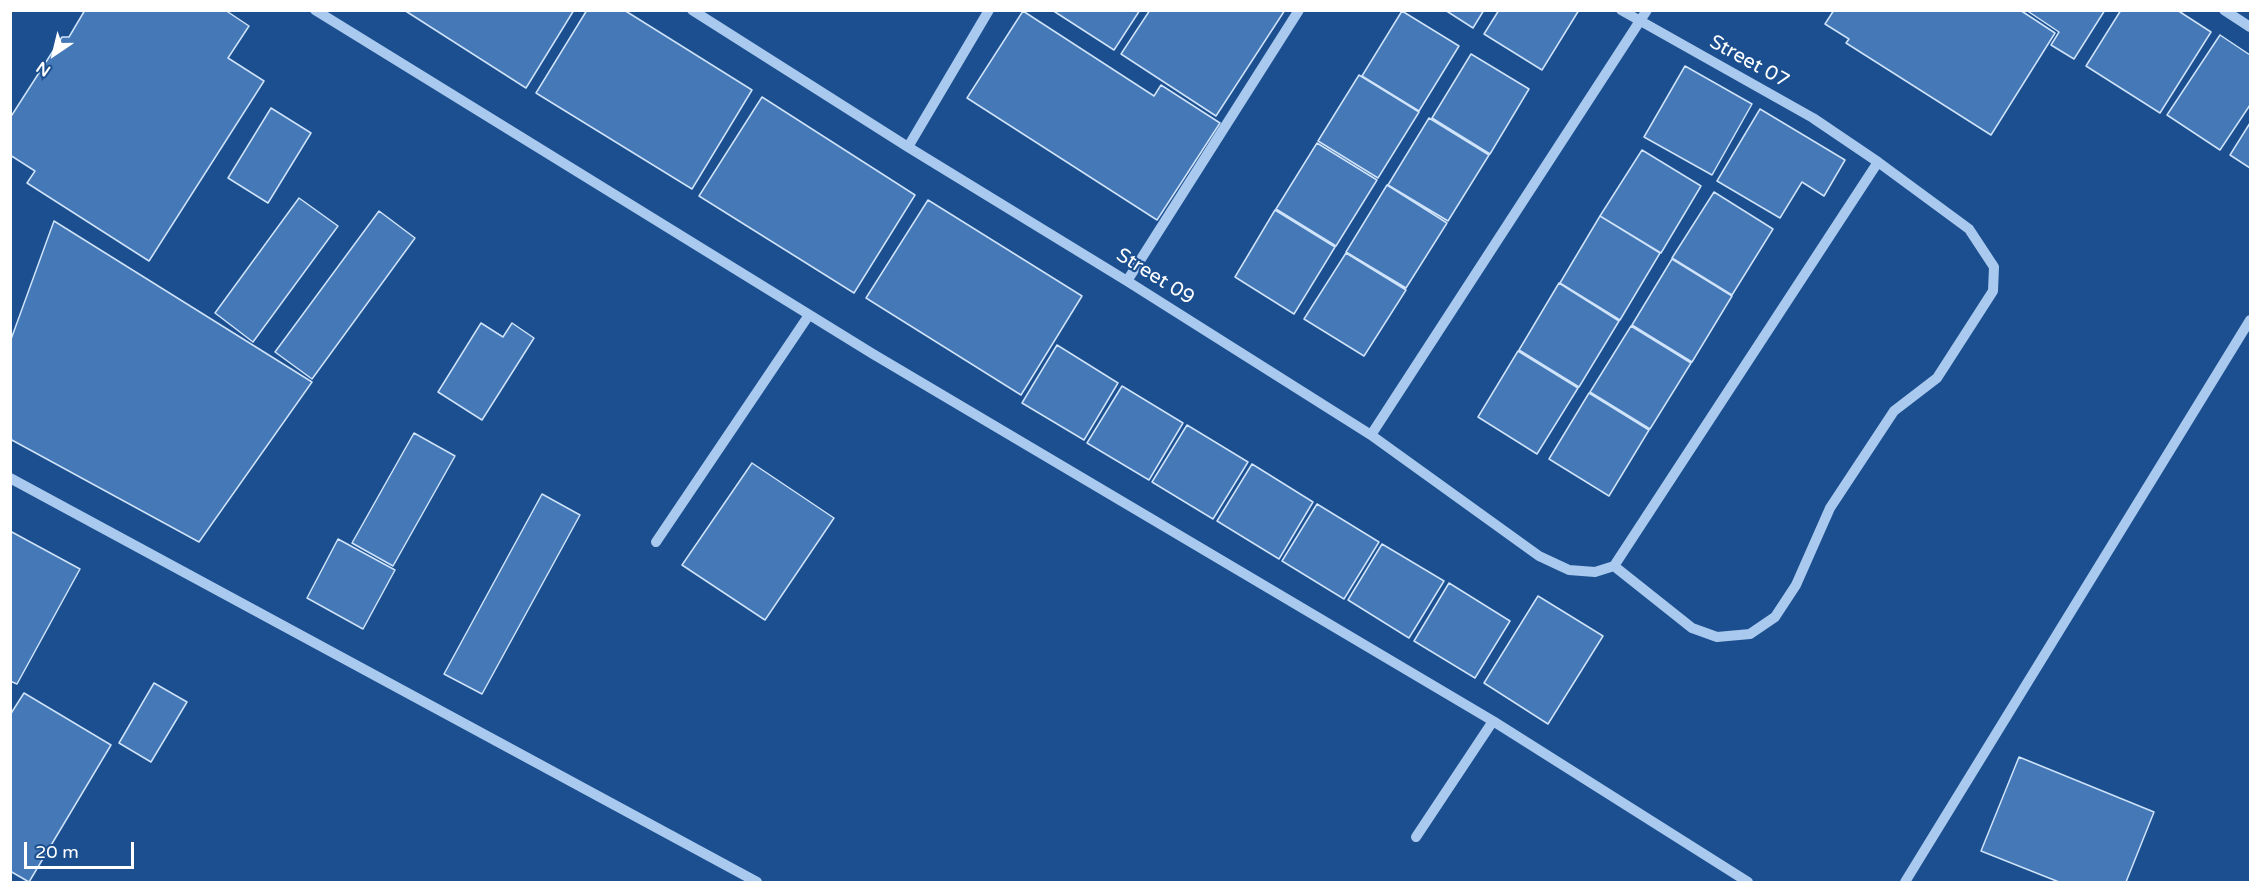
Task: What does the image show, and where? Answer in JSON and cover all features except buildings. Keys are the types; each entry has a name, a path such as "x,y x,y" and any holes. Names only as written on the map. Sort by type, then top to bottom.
{"street":[{"path":"315,10 809,315 1492,721 1748,882"},
{"name":"Street 09","path":"692,10 1371,435 1539,556 1569,570 1595,572 1614,566"},
{"path":"908,147 989,10"},
{"path":"1127,281 1299,10"},
{"name":"Street 07","path":"1614,566 1692,628 1717,637 1750,634 1775,617 1796,585 1830,508 1894,411 1937,378 1993,291 1994,267 1969,229 1878,162 1813,118 1621,10"},
{"path":"1371,435 1647,10"},
{"path":"2224,10 2250,27"},
{"path":"1614,566 1878,162"},
{"path":"656,542 809,315"},
{"path":"1905,882 2250,320"},
{"path":"10,478 758,882"},
{"path":"1416,837 1492,721"}]}
